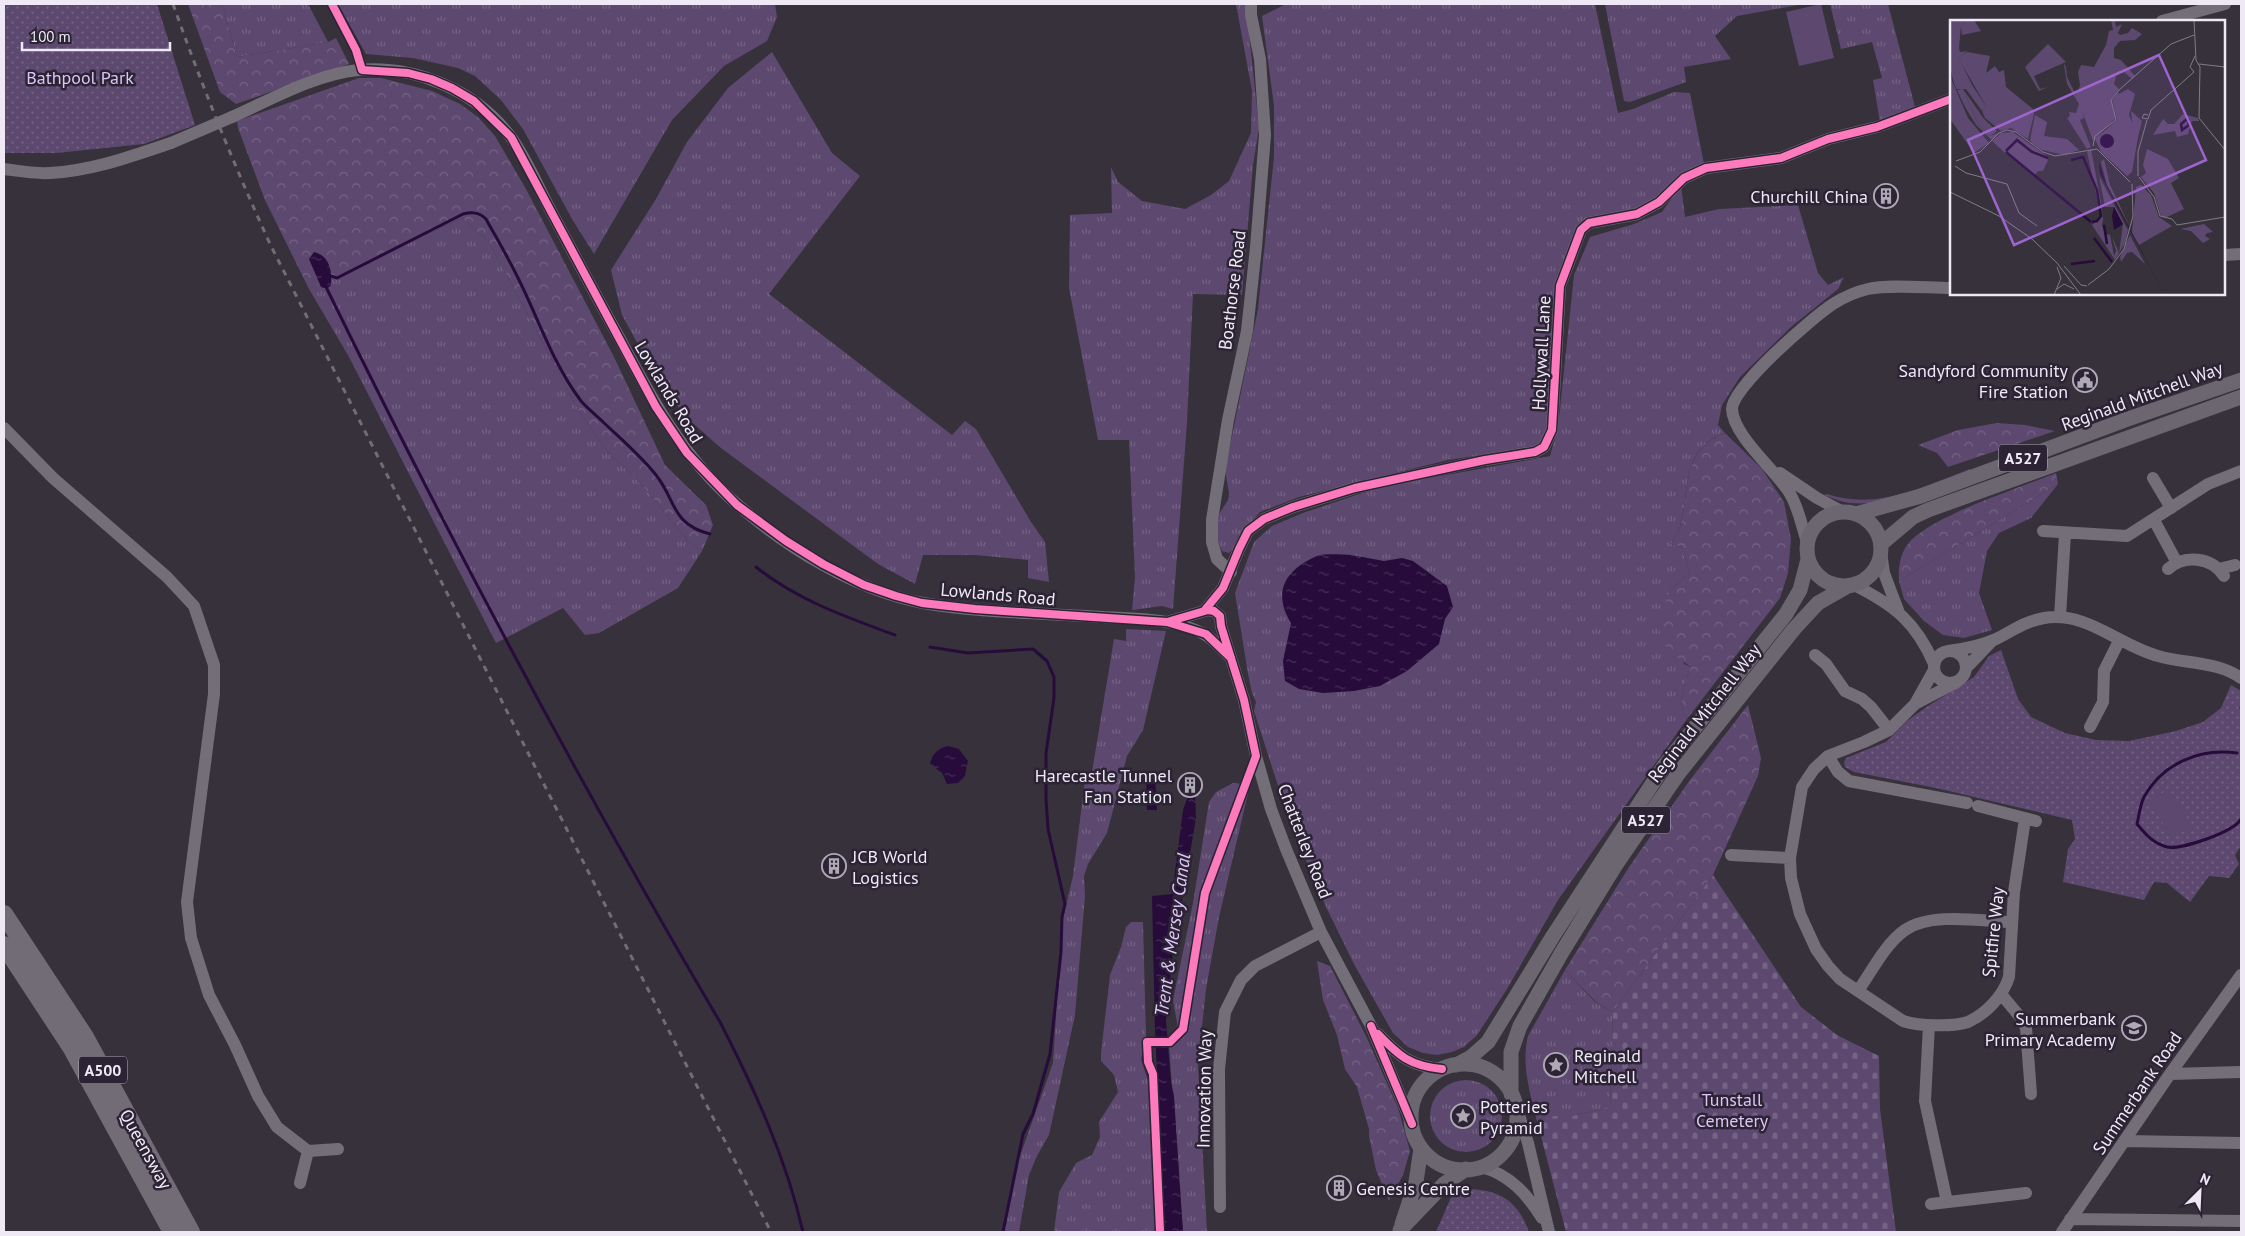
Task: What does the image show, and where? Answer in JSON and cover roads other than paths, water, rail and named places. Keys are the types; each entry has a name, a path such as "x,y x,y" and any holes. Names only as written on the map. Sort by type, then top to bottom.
{"highway":[{"name":"Queensway","path":"4,914 85,1037 191,1232"},
{"name":"Queensway","path":"4,945 71,1047 172,1232"}],"main road":[{"name":"Reginald Mitchell Way","path":"1850,513 1921,496 2125,420 2241,380"},
{"name":"Reginald Mitchell Way","path":"1881,549 1913,517 1928,510 2241,397"},
{"path":"1850,513 1873,526 1881,549 1874,571 1867,578 1851,585 1836,585 1826,581 1815,572 1808,559 1807,542 1812,529 1821,519 1829,515 1850,513"},
{"name":"Reginald Mitchell Way","path":"1449,1067 1471,1057 1488,1042 1553,936 1664,766 1786,614 1800,590 1808,559"},
{"name":"Reginald Mitchell Way","path":"1514,1100 1511,1052 1517,1033 1543,984 1614,866 1678,774 1794,628 1818,604 1851,585"},
{"path":"1449,1067 1467,1064 1484,1068 1505,1084 1514,1100"},
{"name":"A527","path":"1449,1067 1425,1081 1420,1088 1412,1106 1412,1124 1421,1148 1438,1163 1450,1168 1474,1168"},
{"name":"A527","path":"1400,1231 1444,1184 1500,1156 1511,1142 1516,1124 1514,1100"},
{"name":"A527","path":"1400,1231 1416,1182 1421,1148"}],"street":[{"name":"Boathorse Road","path":"1230,572 1217,559 1212,542 1212,520 1228,420 1247,331 1265,135 1260,59 1251,15 1251,4"},
{"path":"2166,20 2225,4"},
{"name":"Lowlands Road","path":"4,169 48,174 114,162 171,144 312,83 347,72 362,70 408,72 431,79 452,88 474,101 511,137 656,407 687,453 737,504 758,521 823,564 864,585 922,603 975,609 1167,622 1204,633"},
{"name":"Hollywall Lane","path":"1202,612 1223,588 1248,532 1264,519 1355,488 1468,463 1535,452 1544,447 1552,430 1560,286 1581,230 1589,223 1637,214 1659,202 1684,178 1706,168 1781,158 1828,139 1877,128 1950,100"},
{"path":"2225,256 2241,254"},
{"path":"1807,542 1800,511 1788,491 1737,428 1732,409 1734,400 1752,376 1823,312 1851,294 1870,288 1950,288"},
{"path":"4,428 53,478 167,577 194,606 214,665 214,694 188,902 191,938 209,995 235,1045 258,1096 277,1127 308,1151 338,1149"},
{"path":"1768,464 1804,490 1850,513"},
{"path":"2043,531 2065,534 2127,536 2208,484 2241,471"},
{"path":"2153,478 2170,508"},
{"path":"2154,520 2172,565 2193,558 2222,572 2235,565"},
{"path":"2060,617 2065,534"},
{"path":"1881,549 1884,573 1898,610 1915,630 1938,677 1944,682 1957,682 1962,678 1966,668 1995,639"},
{"path":"1851,585 1898,610"},
{"name":"Hollywall Lane","path":"1221,623 1223,588"},
{"path":"1214,611 1221,623 1216,633 1204,633 1197,625 1202,612 1214,611"},
{"name":"Lowlands Road","path":"1167,622 1202,612"},
{"path":"1934,667 1937,658 1946,651 1995,639 2032,621 2046,617 2060,617 2083,621 2098,627 2119,641 2160,657 2218,667 2234,672 2241,678"},
{"name":"Chatterley Road","path":"1221,623 1244,700 1256,756 1273,814 1321,932 1371,1026 1412,1124"},
{"path":"1915,630 1946,651 1959,653 1963,657 1966,668"},
{"name":"Chatterley Road","path":"1204,633 1231,658"},
{"path":"2090,727 2102,702 2104,671 2119,641"},
{"path":"1816,654 1826,664 1845,691 1862,699 1871,707 1889,730"},
{"name":"Spitfire Way","path":"1915,704 1934,667"},
{"name":"Spitfire Way","path":"1828,756 1842,778 1849,781 1972,804 2030,820 2011,922 2009,977 2001,994 1990,1007 1968,1022 1914,1025 1903,1021 1840,979 1828,966 1807,932 1794,896 1790,858 1802,787 1814,769 1828,756 1889,730 1915,704 1957,682"},
{"path":"1738,851 1790,858"},
{"path":"1858,991 1889,946 1905,930 1921,922 1941,920 2011,922"},
{"name":"Innovation Way","path":"1220,1207 1219,1070 1222,1024 1227,1006 1241,980 1256,966 1321,932"},
{"name":"Summerbank Road","path":"2062,1232 2170,1074 2239,984"},
{"path":"2001,994 2021,1018 2026,1028 2029,1041 2030,1094"},
{"path":"1929,1025 1925,1101 1947,1202"},
{"name":"Chatterley Road","path":"1371,1026 1395,1052 1406,1060 1417,1065 1449,1067"},
{"path":"2170,1074 2241,1072"},
{"path":"1514,1100 1528,1142 1548,1229"},
{"path":"2125,1141 2241,1143"},
{"path":"300,1182 308,1151"},
{"path":"1474,1168 1501,1174 1515,1184 1530,1199 1548,1229"},
{"path":"1931,1204 2026,1193"},
{"path":"2070,1218 2241,1221"}],"water":[{"path":"314,252 324,257 329,265 331,285 327,289 321,287 309,259"},
{"path":"1329,554 1352,555 1384,561 1402,558 1413,561 1447,586 1453,607 1445,619 1439,644 1407,671 1380,686 1354,691 1323,693 1299,689 1285,681 1283,661 1291,623 1285,612 1283,601 1282,592 1285,583 1297,568 1317,556"},
{"path":"948,746 959,749 968,761 965,776 958,783 947,784 942,773 930,764 936,752"},
{"path":"1146,777 1155,778 1157,810 1147,810"},
{"name":"Trent & Mersey Canal","path":"1191,787 1195,788 1196,818 1172,960 1166,1020 1171,1082 1174,1096 1183,1232 1165,1232 1155,1032 1152,896 1172,894 1183,810"}],"waterway":[{"path":"331,276 337,278 463,214 475,213 481,215 486,219 515,272 562,372 581,401 631,448 656,475 681,518 697,530 710,534"},
{"path":"327,289 420,475 516,659 616,842 720,1022 768,1125 788,1178 803,1232"},
{"path":"756,567 788,589 822,607 895,635"},
{"path":"930,647 968,653 1033,649 1047,661 1054,677 1054,698 1046,753 1046,799 1048,829 1065,904 1062,917 1061,952 1050,1054 1033,1114 1023,1134 1003,1232"},
{"path":"2237,753 2223,752 2196,756 2172,767 2161,775 2144,797 2137,824 2154,841 2167,847 2174,847 2207,839 2228,829 2241,819"}],"railway":[{"path":"173,4 219,125 270,244 771,1232"}],"place":[{"name":"Churchill China","path":"1886,196"},
{"name":"Sandyford Community Fire Station","path":"2085,380"},
{"name":"Harecastle Tunnel Fan Station","path":"1190,785"},
{"name":"JCB World Logistics","path":"834,866"},
{"name":"Summerbank Primary Academy","path":"2134,1028"},
{"name":"Reginald Mitchell","path":"1556,1065"},
{"name":"Potteries Pyramid","path":"1463,1116"},
{"name":"Genesis Centre","path":"1339,1188"}],"park label":[{"name":"Bathpool Park","path":"80,77"},
{"name":"Tunstall Cemetery","path":"1732,1109"}]}
